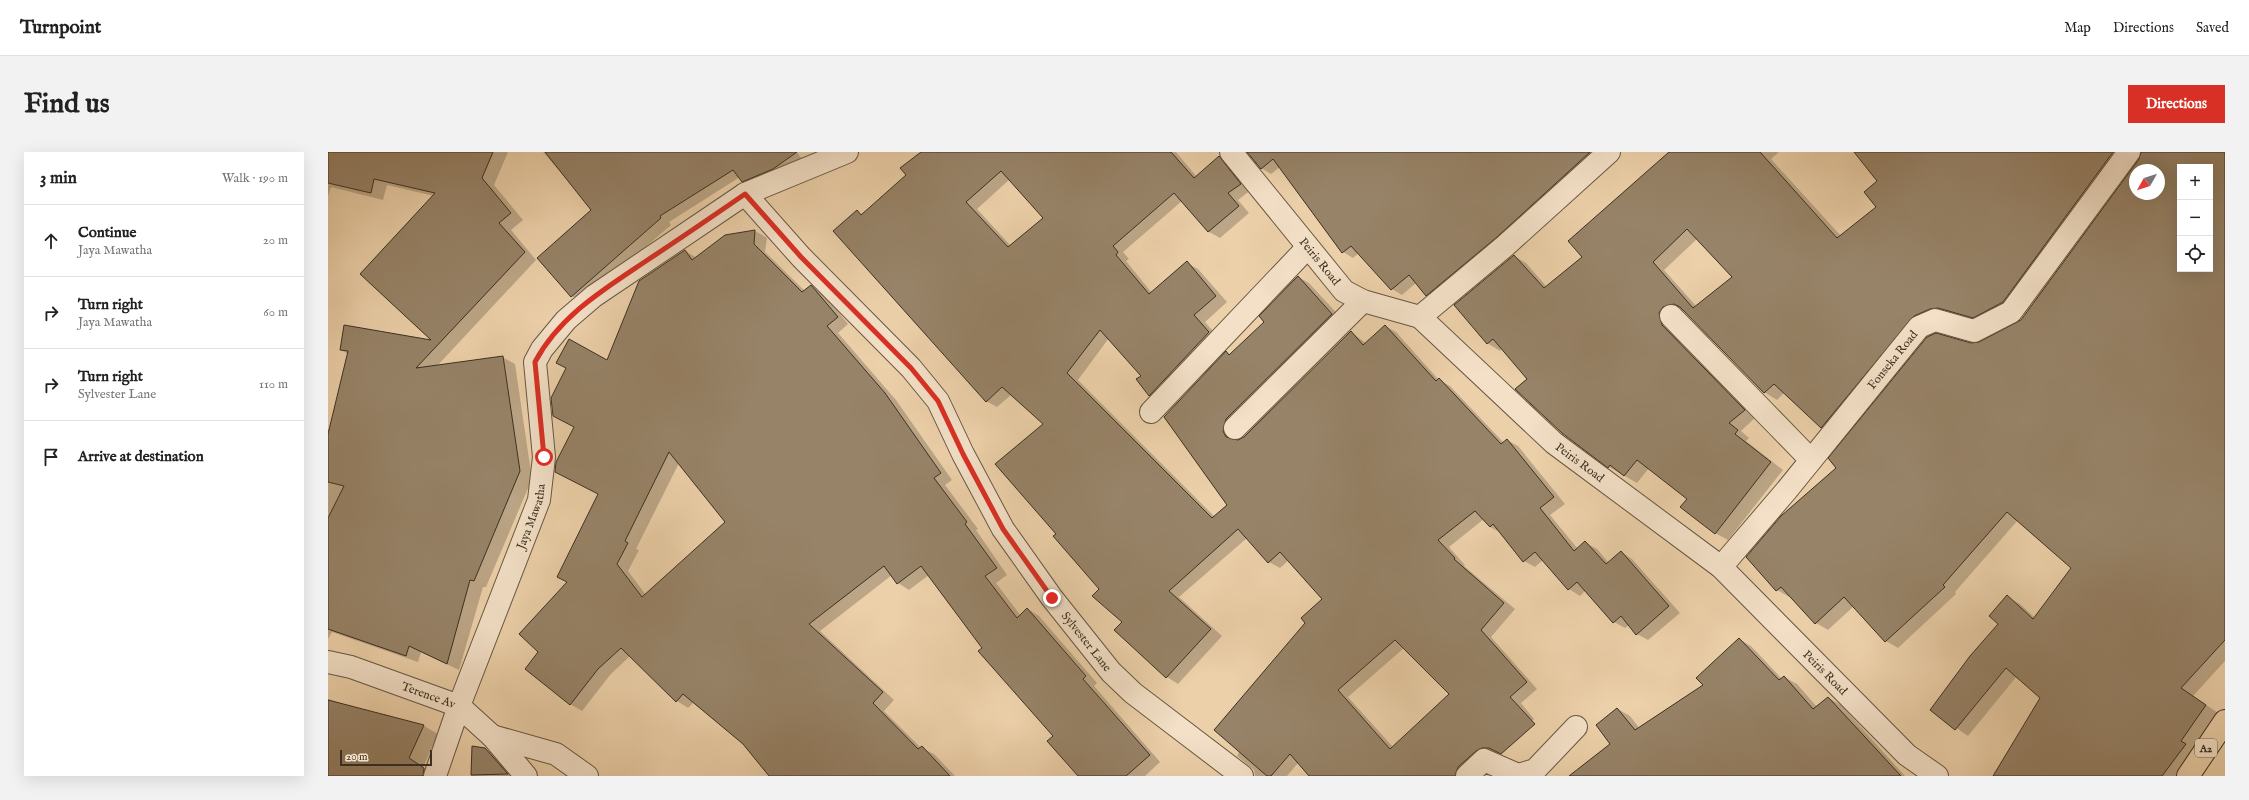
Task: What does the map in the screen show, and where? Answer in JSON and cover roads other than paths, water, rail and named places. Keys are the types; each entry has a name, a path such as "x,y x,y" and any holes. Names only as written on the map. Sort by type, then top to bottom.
{"highway":[{"name":"A2","path":"2188,776 2225,720"}],"street":[{"name":"Jaya Mawatha","path":"435,776 459,706 539,500 544,457 535,362 542,349 566,320 594,296 745,194 847,152"},
{"name":"Peiris Road","path":"1231,152 1307,248 1344,291 1363,301 1420,317 1554,443 1721,567 1907,755 1937,776"},
{"path":"1420,317 1505,246 1609,152"},
{"name":"Fonseka Road","path":"1721,567 1811,460 1919,327 1935,320 1974,331 2011,312 2129,152"},
{"name":"Sylvester Lane","path":"745,194 801,257 911,368 938,401 963,454 1003,529 1052,598 1111,672 1133,693 1242,776"},
{"path":"1151,412 1307,248"},
{"path":"1235,428 1363,301"},
{"path":"1671,316 1811,460"},
{"name":"Terence Av","path":"328,662 351,667 459,706 492,736 526,776"},
{"path":"1467,776 1484,760 1518,775 1535,770 1576,727"},
{"path":"492,736 556,754 587,776"}]}
